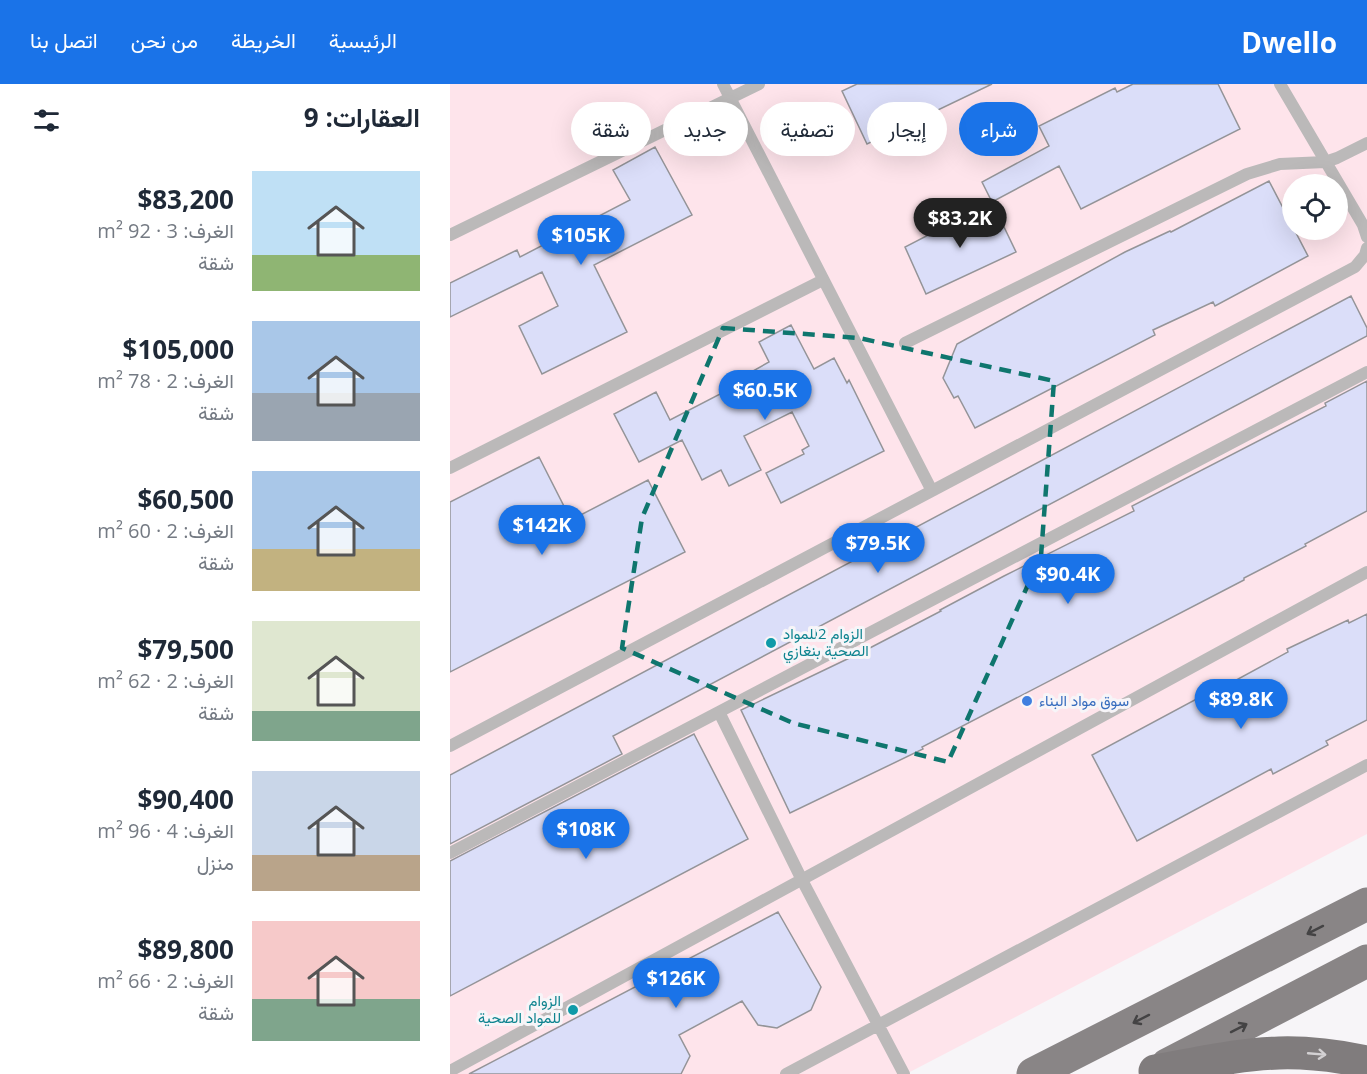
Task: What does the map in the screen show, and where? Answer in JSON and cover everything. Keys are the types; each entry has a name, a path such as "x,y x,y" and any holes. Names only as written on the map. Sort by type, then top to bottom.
{"highway":[{"path":"1152,1073 1247,1055 1279,1053 1311,1053 1367,1062"}],"main road":[{"path":"1033,1074 1367,904"},
{"path":"1152,1073 1367,962"}],"lane":[{"path":"723,84 932,491"},
{"path":"450,235 759,84"},
{"path":"1280,84 1363,225 1367,237"},
{"path":"905,343 1247,174 1280,164 1325,162 1367,143"},
{"path":"450,746 1355,267 1365,255 1367,248"},
{"path":"450,468 823,280"},
{"path":"450,853 1367,372"},
{"path":"450,1071 1367,572"},
{"path":"719,712 802,880 904,1074"},
{"path":"786,1074 1367,765"}],"highlighted area":[{"path":"723,328 859,338 1054,381 1041,556 948,762 793,723 622,648 642,518"}],"shaded area":[{"path":"450,84 1367,84 1367,834 906,1074 450,1074"}],"building":[{"path":"857,84 992,84 947,106 947,102 867,102 867,144 855,119 855,102 847,102 842,91"},
{"path":"1133,84 1218,84 1240,129 1081,209 1059,166 992,202 982,182 1030,156 1038,156 1038,152 1049,146 1039,126 1115,88 1117,92"},
{"path":"655,147 692,215 594,265 627,332 542,374 519,326 558,306 542,272 450,317 450,283 517,250 520,257 630,200 613,170 639,156 651,156 651,149"},
{"path":"1269,181 1282,206 1282,240 1300,240 1308,256 1215,306 1213,302 1153,330 1155,335 975,428 958,396 954,398 943,378 957,344 1125,252 1171,232"},
{"path":"992,202 1016,252 926,294 905,247"},
{"path":"1351,296 1367,328 1367,336 613,736 622,754 450,844 450,775"},
{"path":"791,325 814,369 834,358 847,383 849,380 884,451 781,503 766,473 804,454 802,450 809,446 792,412 744,436 761,470 729,486 721,470 702,480 682,440 639,462 614,414 656,392 670,420 728,390 726,386 769,362 759,342"},
{"path":"1367,381 1367,511 1244,580 922,747 923,749 790,813 741,710 864,651 1004,576 1134,511 1132,506 1326,406 1325,403"},
{"path":"539,457 571,520 648,480 685,552 450,672 450,502"},
{"path":"1367,614 1367,720 1326,741 1328,745 1273,774 1271,769 1137,841 1092,755 1288,652 1287,649 1348,620 1349,623"},
{"path":"694,734 748,839 450,996 450,861"},
{"path":"778,912 821,987 811,1010 777,1028 758,1025 742,1001 679,1035 690,1056 681,1074 469,1074"}],"place":[{"name":"الزوام 2للمواد الصحية بنغازي","path":"771,643"},
{"name":"سوق مواد البناء","path":"1027,701"},
{"name":"الزوام للمواد الصحية","path":"573,1010"}]}
